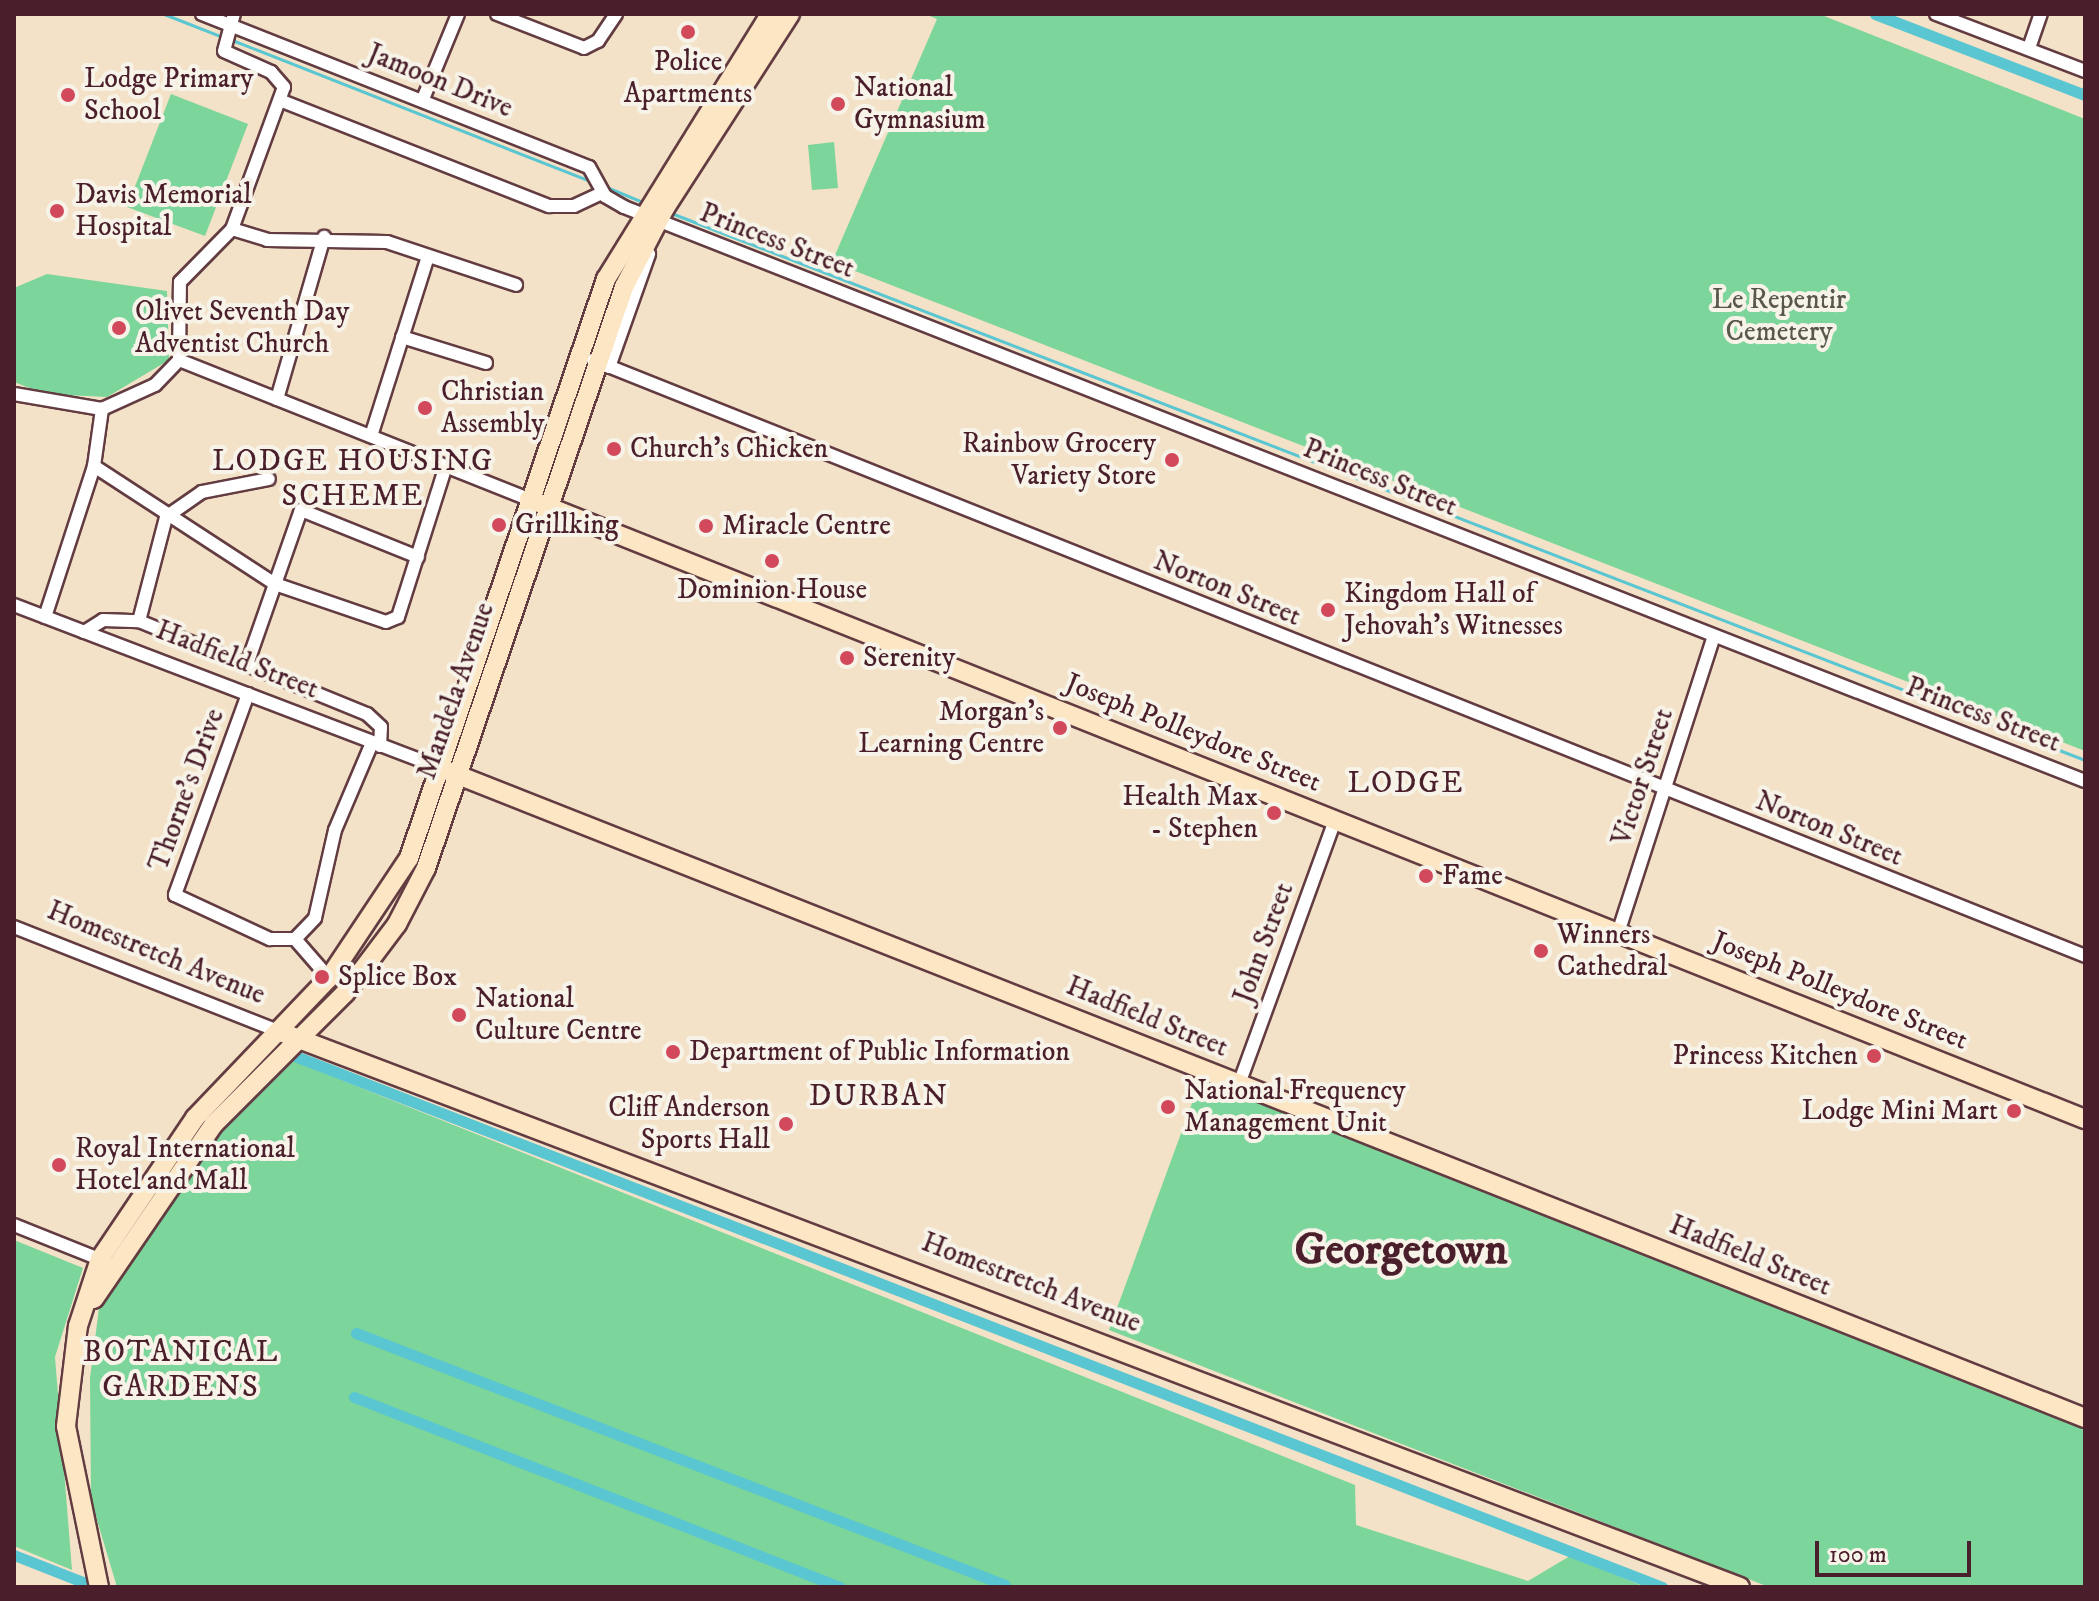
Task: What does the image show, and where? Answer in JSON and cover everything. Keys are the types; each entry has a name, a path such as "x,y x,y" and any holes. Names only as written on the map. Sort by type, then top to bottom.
{"main road":[{"name":"Mandela Avenue","path":"107,1262 214,1124 345,993 397,924 426,868 448,771 575,353 770,14"},
{"name":"Mandela Avenue","path":"99,1587 67,1453 67,1388 78,1326 107,1262 195,1118 329,978 409,858 448,771 602,364 655,212 790,14"},
{"name":"Joseph Polleydore Street","path":"529,499 2085,1119"},
{"name":"Hadfield Street","path":"448,771 2085,1418"},
{"name":"Homestretch Avenue","path":"278,1031 1740,1587"}],"street":[{"name":"Jamoon Drive","path":"202,14 228,29 423,99 595,172 602,191"},
{"path":"423,99 458,14"},
{"path":"497,14 584,48 606,32 616,14"},
{"path":"1939,14 2085,71"},
{"path":"2029,48 2041,14"},
{"path":"14,394 102,409 155,385 179,360 180,282 232,229 282,101 279,77 230,56 228,29"},
{"path":"282,101 549,206 574,206 602,191 655,212"},
{"name":"Princess Street","path":"655,212 1714,636 2085,781"},
{"path":"232,229 267,240 324,237 387,242 427,259 516,285"},
{"path":"277,399 324,237"},
{"path":"371,436 427,259"},
{"path":"402,337 486,363"},
{"name":"Norton Street","path":"575,353 2085,956"},
{"path":"179,360 529,499"},
{"path":"45,617 94,466 102,409"},
{"path":"94,466 166,517 275,584 390,622 418,557 446,466"},
{"path":"139,621 166,517 202,492 269,479"},
{"path":"247,664 301,510 418,557"},
{"name":"Hadfield Street","path":"14,605 448,771"},
{"path":"84,632 103,620 139,621 367,714 381,727 335,830 315,918 295,939 329,978"},
{"name":"Victor Street","path":"1618,933 1714,636"},
{"name":"Thorne's Drive","path":"248,694 175,895 270,939 295,939"},
{"name":"John Street","path":"1239,1084 1335,820"},
{"name":"Homestretch Avenue","path":"14,927 278,1031"},
{"path":"14,1225 107,1262"}],"green space":[{"name":"Le Repentir Cemetery","path":"925,14 1819,14 2085,119 2085,751 832,262 937,19"},
{"path":"171,94 248,124 205,236 127,207"},
{"path":"834,142 838,188 812,190 808,145"},
{"path":"47,274 167,291 169,360 107,397 45,394 14,382 14,288"},
{"path":"291,1060 1355,1485 1356,1525 1528,1581 1570,1556 1645,1587 117,1587 91,1500 90,1378 99,1308 144,1232 213,1139"},
{"path":"1202,1076 2085,1427 2085,1587 1769,1587 1109,1330"},
{"path":"14,1240 83,1268 55,1357 72,1570 14,1546"}],"waterway":[{"path":"164,14 225,38"},
{"path":"1875,14 2085,95"},
{"path":"232,40 593,182"},
{"path":"604,186 645,203"},
{"path":"671,213 2085,760"},
{"path":"295,1056 1662,1587"},
{"path":"356,1333 1005,1585"},
{"path":"354,1397 840,1587"},
{"path":"14,1555 88,1584"}],"place":[{"name":"Police Apartments","path":"688,32"},
{"name":"Lodge Primary School","path":"68,95"},
{"name":"National Gymnasium","path":"838,104"},
{"name":"Davis Memorial Hospital","path":"57,211"},
{"name":"Olivet Seventh Day Adventist Church","path":"119,328"},
{"name":"Christian Assembly","path":"425,408"},
{"name":"Church's Chicken","path":"614,449"},
{"name":"Rainbow Grocery Variety Store","path":"1172,460"},
{"name":"Grillking","path":"499,525"},
{"name":"Miracle Centre","path":"706,526"},
{"name":"Dominion House","path":"772,561"},
{"name":"Kingdom Hall of Jehovah's Witnesses","path":"1328,610"},
{"name":"Serenity","path":"847,658"},
{"name":"Morgan’s Learning Centre","path":"1060,728"},
{"name":"Health Max - Stephen","path":"1274,813"},
{"name":"Fame","path":"1426,876"},
{"name":"Winners Cathedral","path":"1541,951"},
{"name":"Splice Box","path":"322,977"},
{"name":"National Culture Centre","path":"459,1015"},
{"name":"Department of Public Information","path":"673,1052"},
{"name":"Princess Kitchen","path":"1874,1056"},
{"name":"National Frequency Management Unit","path":"1168,1107"},
{"name":"Lodge Mini Mart","path":"2014,1111"},
{"name":"Cliff Anderson Sports Hall","path":"786,1124"},
{"name":"Royal International Hotel and Mall","path":"59,1165"}],"district":[{"name":"LODGE HOUSING SCHEME","path":"353,479"},
{"name":"LODGE","path":"1406,784"},
{"name":"DURBAN","path":"879,1097"},
{"name":"Georgetown","path":"1401,1251"},
{"name":"BOTANICAL GARDENS","path":"181,1370"}]}
